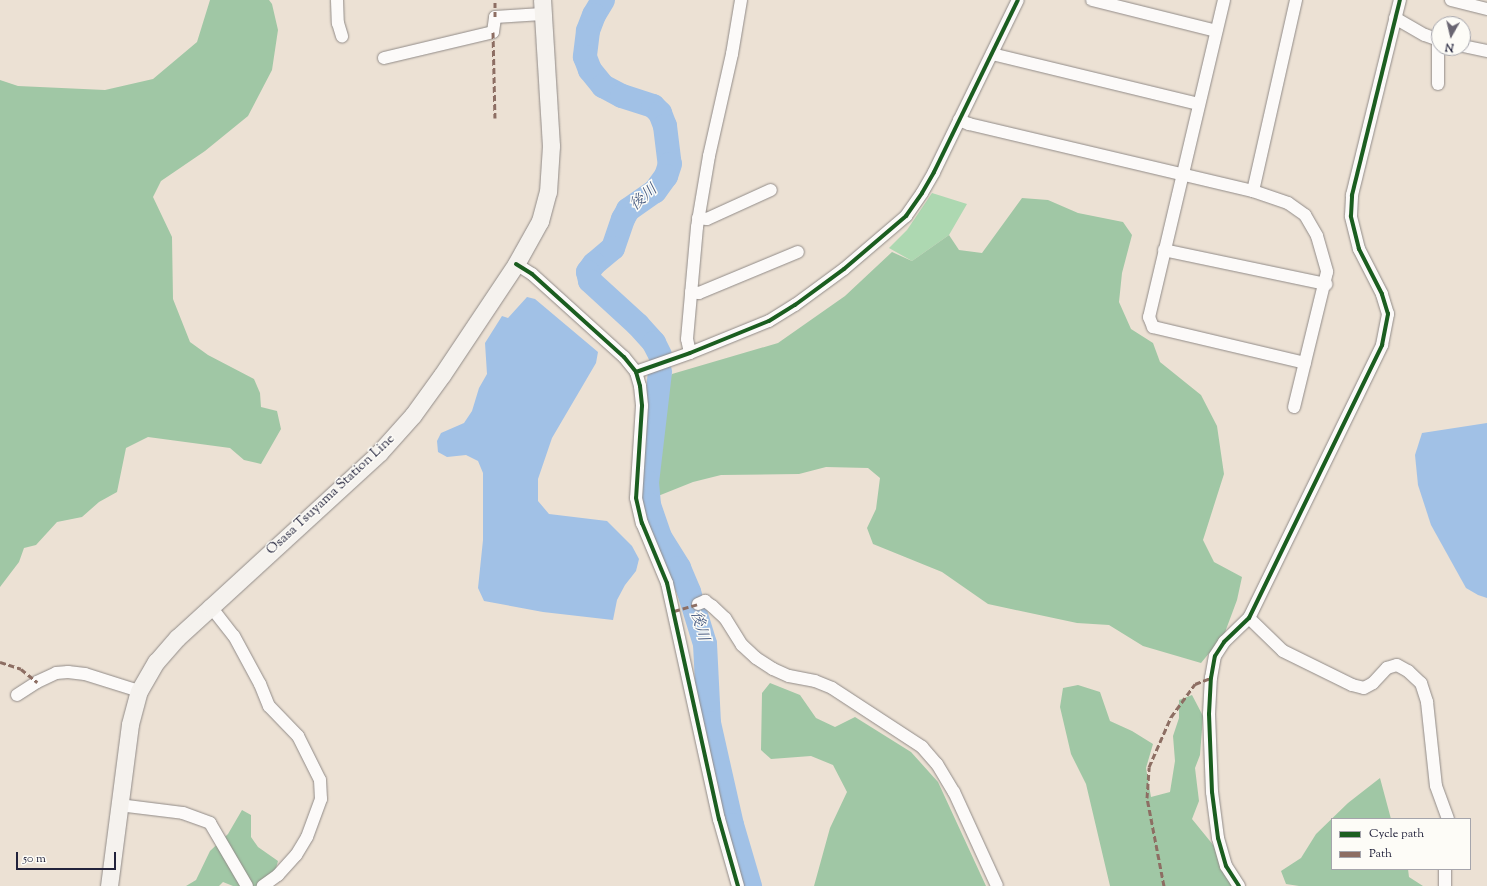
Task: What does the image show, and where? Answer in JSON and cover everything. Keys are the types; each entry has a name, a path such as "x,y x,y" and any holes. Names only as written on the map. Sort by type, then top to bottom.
{"main road":[{"name":"Osasa Tsuyama Station Line","path":"108,886 130,724 139,691 156,662 177,638 211,606 379,453 413,415 442,375 516,264 540,221 548,192 551,146 542,7"}],"street":[{"path":"337,0 338,23 342,36"},
{"path":"690,353 687,339 698,218 709,156 732,54 741,0"},
{"path":"636,372 690,353 769,321 795,305 886,235 906,216 922,193 1018,0"},
{"path":"1092,0 1216,31"},
{"path":"1224,0 1149,317 1153,327 1305,363"},
{"path":"1253,191 1296,0"},
{"path":"1239,886 1226,866 1218,838 1212,792 1209,714 1210,678 1215,656 1224,642 1249,618 1382,345 1388,314 1382,294 1359,249 1351,216 1352,195 1394,18 1400,0"},
{"path":"1451,0 1487,9"},
{"path":"384,58 493,32 495,17 542,7"},
{"path":"1394,18 1431,37"},
{"path":"1471,48 1487,51"},
{"path":"992,54 1199,104"},
{"path":"1438,84 1439,56"},
{"path":"959,120 969,124 1182,176 1253,191 1288,203 1305,215 1318,236 1328,272 1294,407"},
{"path":"698,218 707,219 771,190"},
{"path":"1164,250 1326,284"},
{"path":"691,292 699,293 798,252"},
{"path":"516,264 532,274 624,357 636,372 640,386 642,406 636,498 642,523 667,583 719,819 738,886"},
{"path":"698,604 705,600 712,606 725,618 742,645 756,658 773,669 789,676 815,681 832,688 922,747 937,764 954,792 997,886"},
{"path":"211,606 234,636 260,684 269,706 298,736 320,780 321,799 307,837 296,855 278,875 263,886"},
{"path":"1249,618 1282,652 1352,685 1364,688 1373,683 1387,668 1397,665 1408,671 1421,683 1427,702 1436,786 1448,818"},
{"path":"17,695 37,682 56,673 68,672 85,674 139,691"},
{"path":"119,804 183,813 210,823 247,886"},
{"path":"1445,870 1446,886"}],"green space":[{"path":"210,0 269,0 272,4 278,30 272,70 248,116 205,151 161,181 153,197 172,237 173,299 190,342 208,355 254,379 260,393 261,407 277,411 281,429 261,464 244,460 230,448 148,437 126,448 117,492 99,502 82,517 57,522 36,545 24,548 19,562 0,587 0,80 18,86 105,90 153,79 197,42"},
{"path":"932,193 967,204 949,235 912,261 889,248 907,230"},
{"path":"1022,198 1048,200 1078,213 1123,222 1132,235 1122,273 1119,302 1131,329 1153,343 1160,362 1201,395 1217,426 1224,474 1203,540 1214,562 1242,577 1237,600 1224,635 1201,663 1143,646 1109,625 1077,623 988,604 942,572 873,544 867,528 876,509 880,478 868,468 826,467 799,474 721,475 693,482 658,496 651,484 664,388 672,374 778,343 845,296 892,252 912,261 949,235 959,250 982,253"},
{"path":"770,683 800,695 816,718 835,727 855,717 911,752 938,782 986,886 814,886 830,828 847,792 833,765 811,756 771,759 761,750 762,693"},
{"path":"1078,685 1100,692 1110,721 1132,731 1153,744 1146,768 1151,797 1170,792 1175,761 1173,736 1179,718 1179,700 1192,695 1203,716 1200,755 1195,768 1199,801 1192,819 1214,846 1232,886 1110,886 1086,784 1071,754 1060,707 1063,688"},
{"path":"1380,778 1391,818 1333,818 1348,803"},
{"path":"242,810 251,815 251,837 258,847 278,861 271,886 233,886 223,882 219,886 186,886 196,880 210,851 228,834"},
{"path":"1331,819 1331,870 1408,870 1409,877 1423,886 1299,886 1286,884 1281,871 1301,858 1316,834"}],"water":[{"path":"527,297 535,299 598,352 596,363 552,438 538,479 538,501 549,514 607,521 632,546 639,559 636,571 625,585 617,600 613,620 543,612 484,601 478,588 483,540 483,473 478,461 466,455 447,457 438,452 437,441 441,433 464,423 472,411 479,388 487,374 485,343 502,316 508,318"},
{"path":"1487,423 1487,598 1466,588 1431,525 1418,485 1415,455 1422,433"}],"waterway":[{"name":"後川","path":"603,0 594,15 588,31 585,57 590,70 603,86 622,96 653,106 660,113 665,126 670,164 666,176 655,191 628,210 623,219 613,248 594,264 588,272 590,281 638,325 654,343 660,355"},
{"name":"後川","path":"660,372 647,482 649,505 660,537 679,568 689,592 705,644 709,723 732,825 750,886"}],"marked path":[{"path":"495,0 495,17"},
{"path":"493,32 495,118"},
{"path":"674,611 698,604"},
{"path":"0,662 21,669 37,682"},
{"path":"1164,886 1147,798 1149,767 1171,717 1195,684 1211,678"}],"cycle path":[{"path":"636,372 690,353 769,321 795,305 844,269 906,216 934,172 1018,0"},
{"path":"1239,886 1226,866 1218,838 1212,792 1209,714 1211,678 1215,656 1224,642 1249,618 1382,345 1388,314 1382,294 1359,249 1351,216 1352,195 1400,0"},
{"path":"516,264 532,274 624,357 636,372 640,386 642,406 636,498 642,523 667,583 719,819 738,886"}]}
